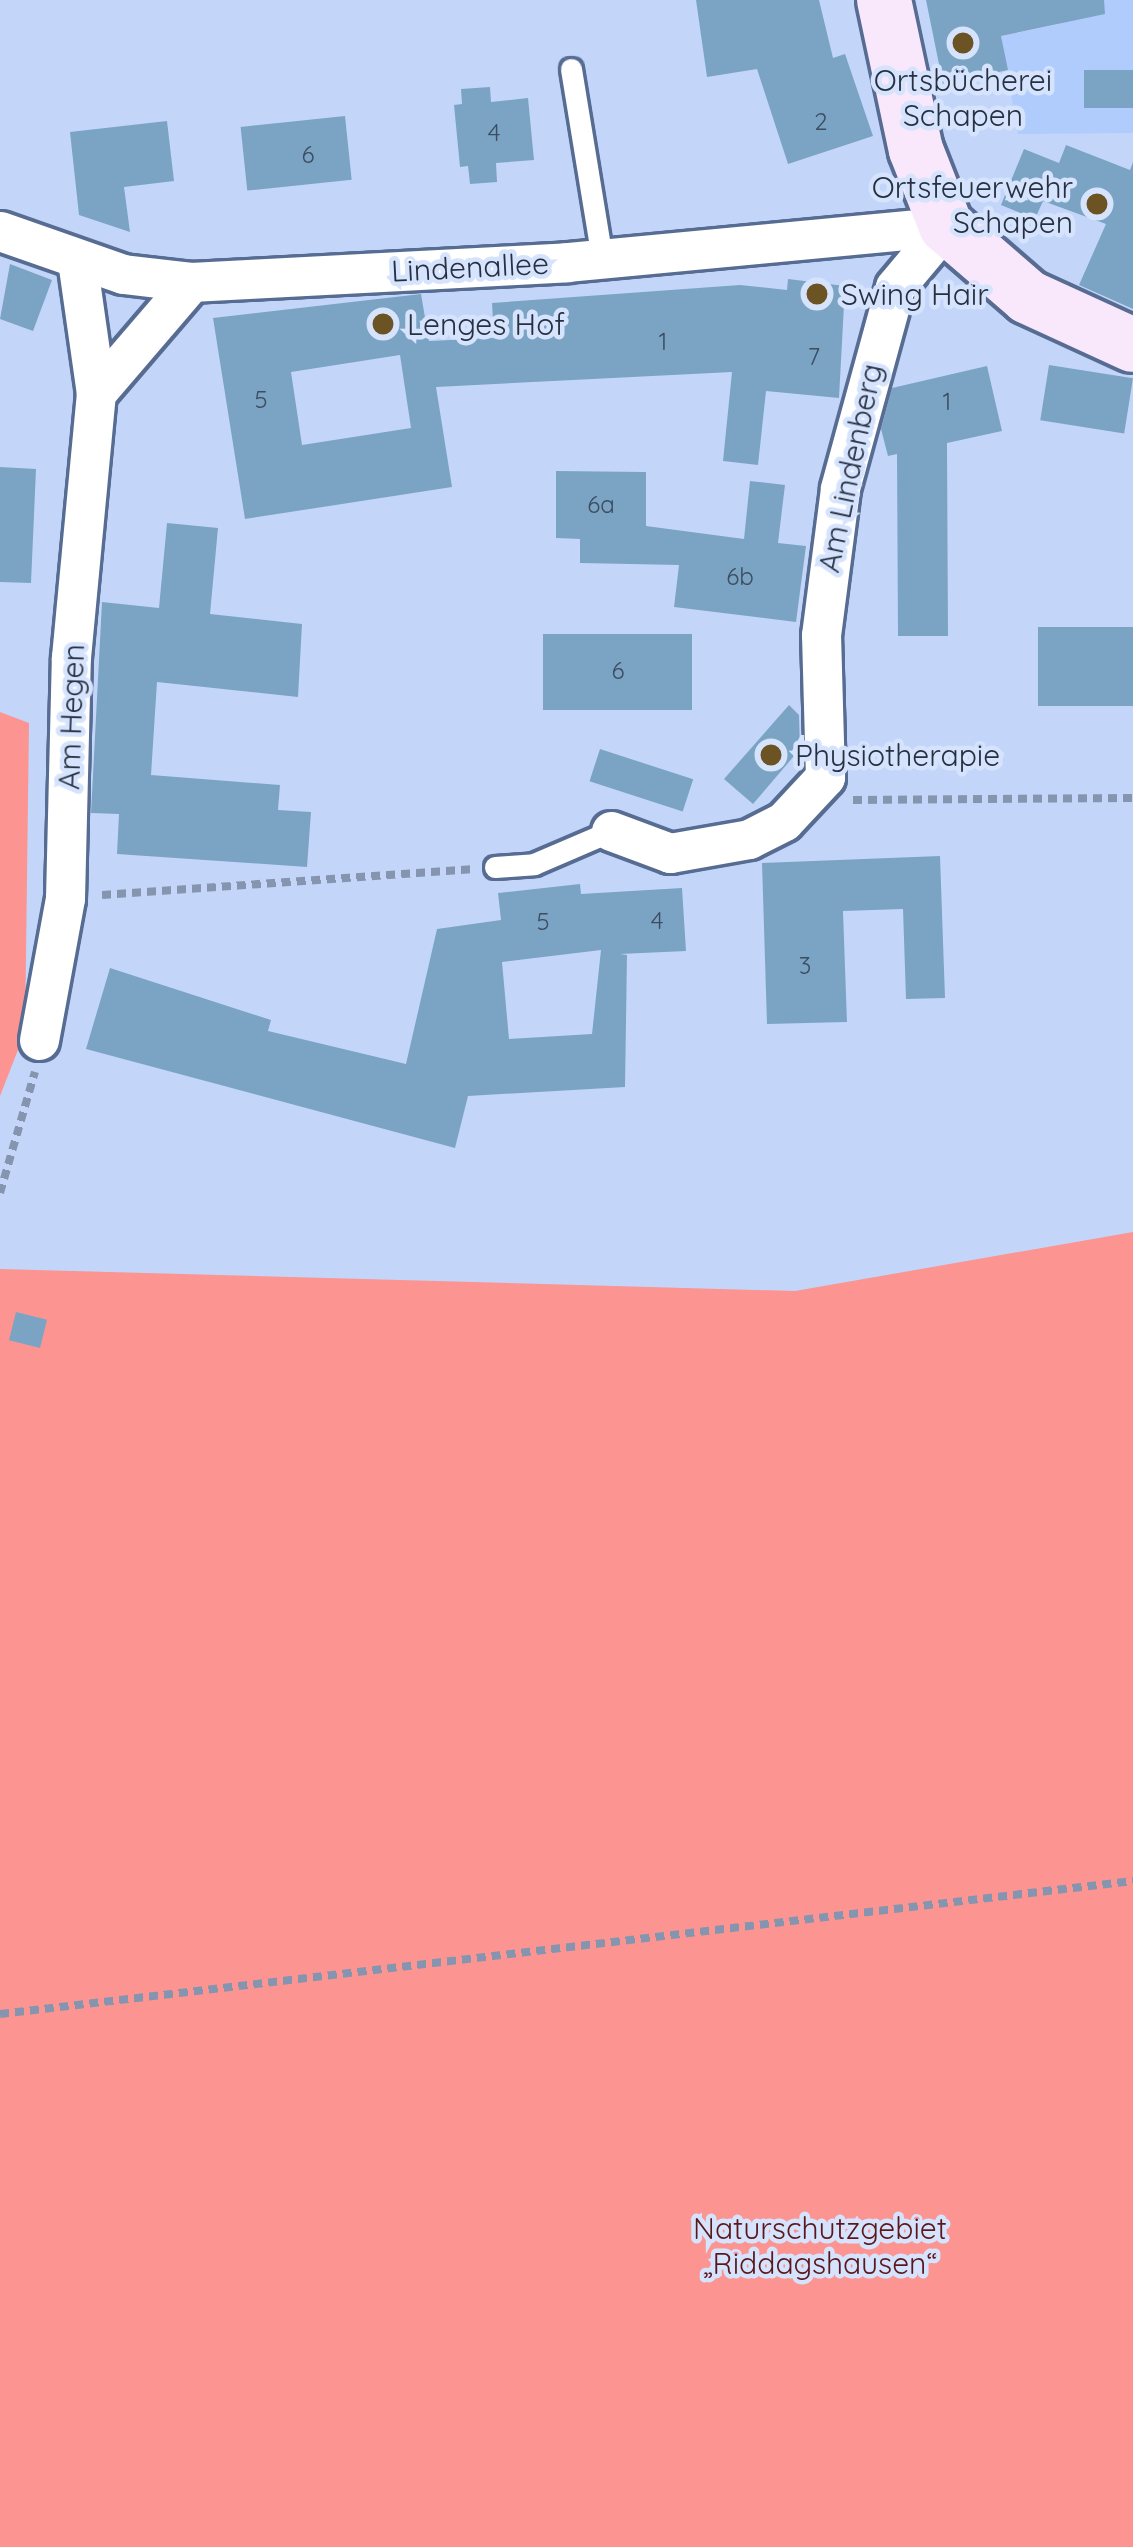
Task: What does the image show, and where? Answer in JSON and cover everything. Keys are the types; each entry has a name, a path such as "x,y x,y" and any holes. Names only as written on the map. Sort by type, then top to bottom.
{"street":[{"path":"884,0 916,150 946,226 1028,297 1133,345"},
{"name":"Lindenallee","path":"0,231 77,260 191,282 602,258 946,226"},
{"name":"Am Lindenberg","path":"807,800 825,776 829,753 825,582 864,380 896,287 946,226"},
{"name":"Am Hegen","path":"39,1040 65,898 71,658 96,393 77,260"},
{"path":"96,393 191,282"},
{"path":"611,831 670,853 711,848 749,839 807,800"}],"lane":[{"path":"571,69 602,258"},
{"path":"494,868 534,864 611,831"}],"path":[{"path":"807,800 1133,798"},
{"path":"65,898 494,868"},
{"path":"0,1193 39,1040"},
{"path":"0,2014 1133,1881"}],"shaded area":[{"path":"1056,0 1133,0 1133,133 1018,134 1001,36 1060,24"}],"green space":[{"path":"0,712 29,723 25,1032 0,1096"},
{"name":"Naturschutzgebiet „Riddagshausen“","path":"1133,1232 1133,2547 0,2547 0,1269 795,1291"}],"building":[{"path":"696,0 819,0 833,58 845,54 873,136 788,164 757,69 707,77"},
{"path":"926,0 1104,0 1105,14 1001,36 1008,70 943,84"},
{"path":"1084,70 1133,70 1133,108 1084,108"},
{"path":"490,87 491,102 528,98 534,160 496,163 497,182 470,184 468,166 460,167 454,105 462,104 461,89"},
{"path":"345,116 352,180 247,191 241,127"},
{"path":"167,121 174,181 124,187 130,232 79,215 70,132"},
{"path":"1066,145 1130,170 1133,162 1133,309 1079,285 1106,224 1043,201 1035,219 1001,205 1024,149 1059,163"},
{"path":"10,264 52,280 33,331 0,319"},
{"path":"788,279 845,286 839,398 766,391 758,465 723,461 732,372 436,387 452,487 245,519 213,318 421,294 429,341 494,338 492,303 740,285 787,290","holes":["400,355 411,428 302,445 291,372"]},
{"path":"1049,365 1133,378 1124,434 1040,420"},
{"path":"987,366 1002,431 947,443 948,636 898,636 897,454 888,456 881,429 892,388"},
{"path":"0,467 36,469 31,583 0,582"},
{"path":"556,471 646,472 646,526 744,539 750,481 785,485 778,543 806,546 796,622 674,607 679,565 580,563 580,539 556,538"},
{"path":"167,523 218,528 210,614 302,624 298,697 157,682 151,775 280,785 278,810 311,812 307,867 117,854 119,814 91,813 102,602 159,608"},
{"path":"1038,627 1133,627 1133,706 1038,706"},
{"path":"543,634 692,634 692,710 543,710"},
{"name":"Physiotherapie","path":"789,705 799,715 800,749 753,804 724,779"},
{"path":"600,749 693,779 683,812 589,781"},
{"path":"940,856 945,998 906,999 903,909 843,911 847,1022 767,1024 762,863"},
{"path":"580,884 581,894 682,888 686,951 620,954 627,955 625,1087 468,1096 455,1148 86,1049 110,968 271,1020 268,1031 406,1064 437,929 501,920 498,893","holes":["601,950 592,1034 509,1039 502,962"]},
{"path":"16,1312 47,1320 40,1348 9,1340"}],"place":[{"name":"Ortsbücherei Schapen","path":"963,43"},
{"name":"Ortsfeuerwehr Schapen","path":"1097,204"},
{"name":"Swing Hair","path":"817,294"},
{"name":"Lenges Hof","path":"383,324"},
{"name":"Physiotherapie","path":"771,755"}]}
